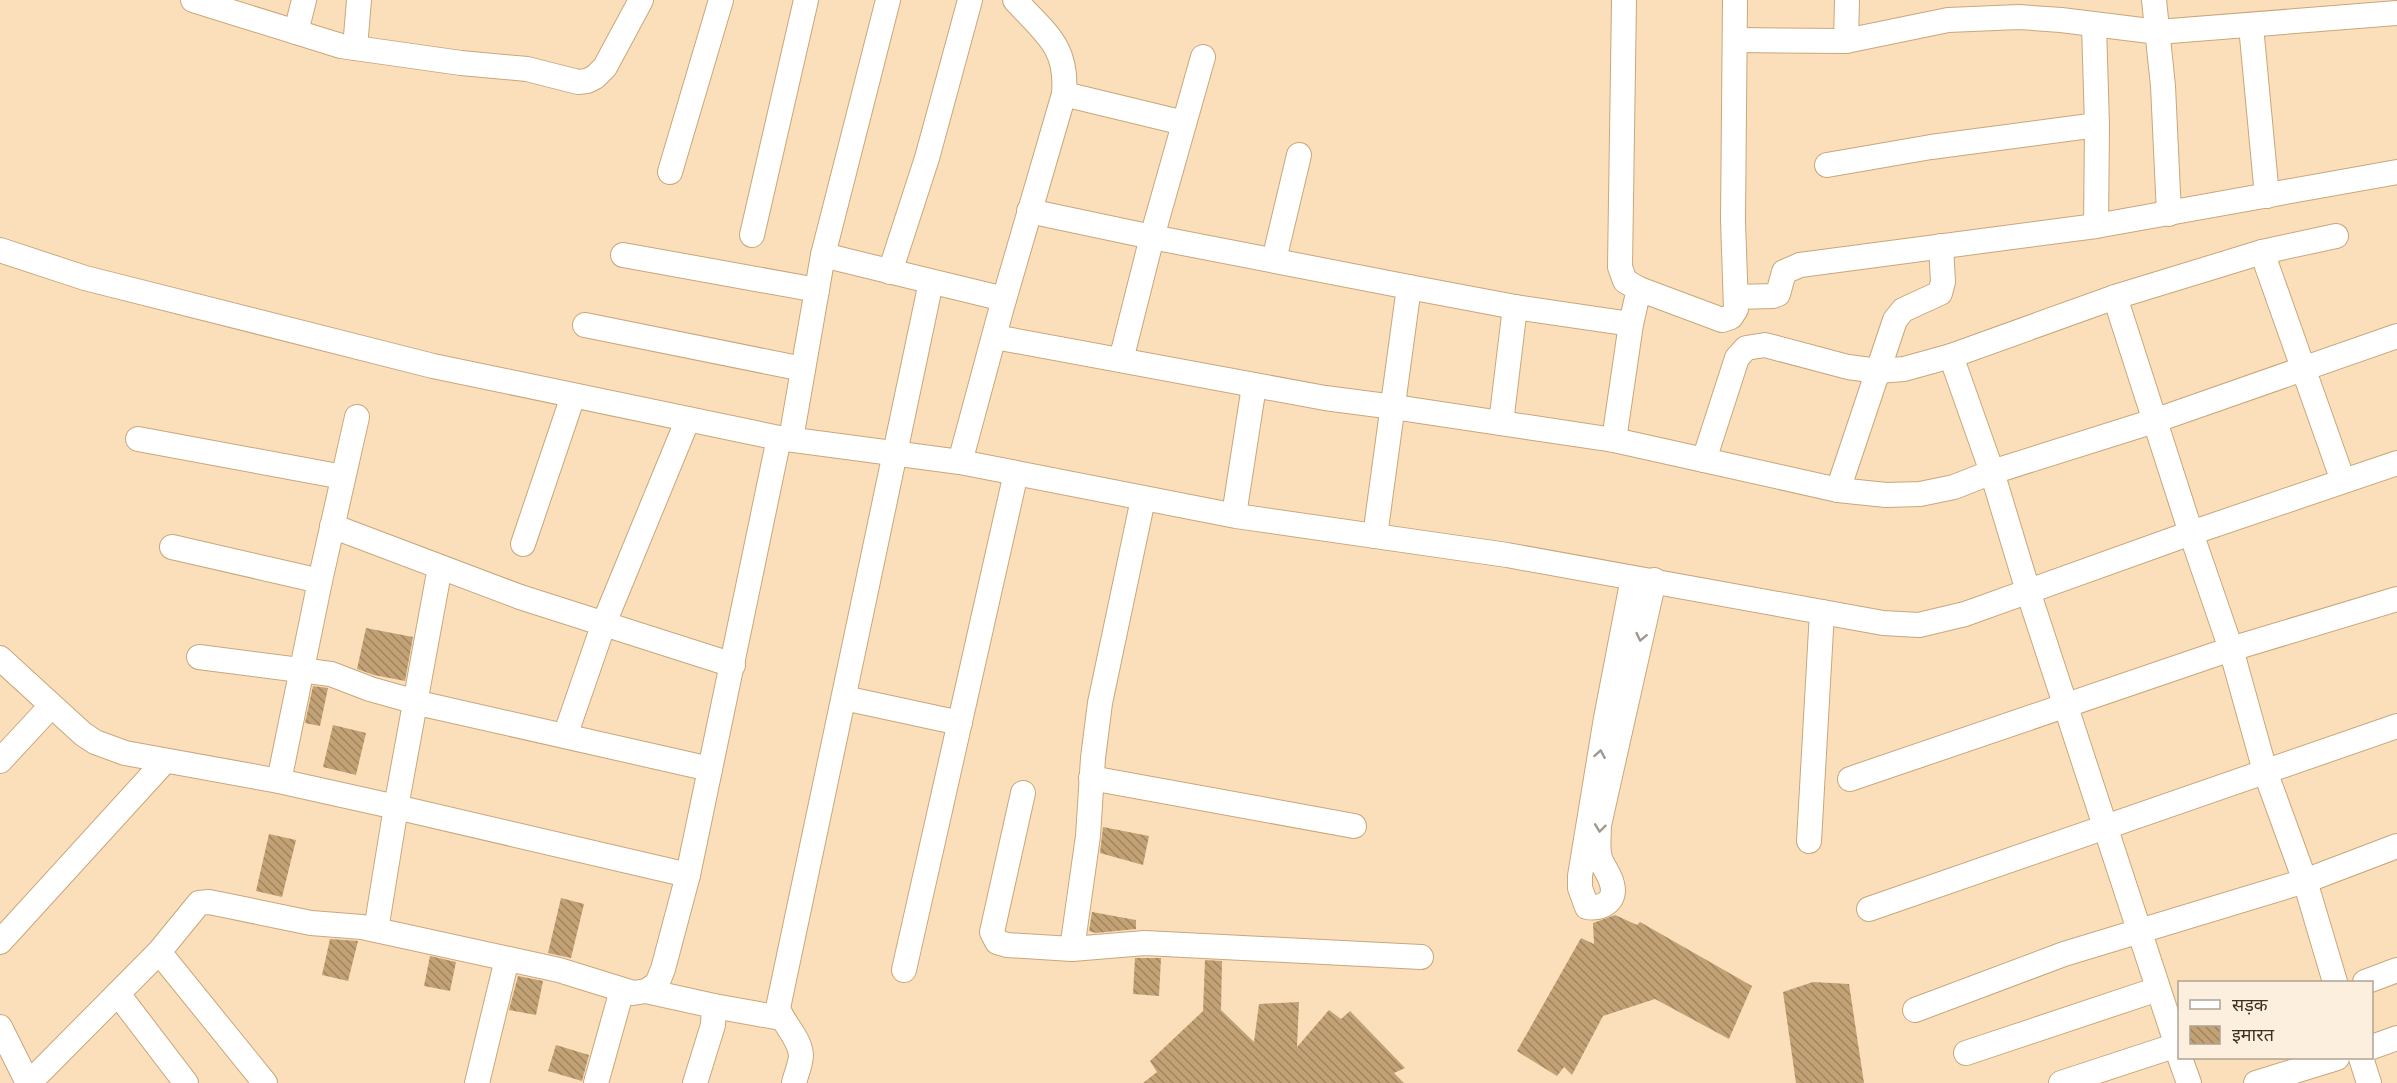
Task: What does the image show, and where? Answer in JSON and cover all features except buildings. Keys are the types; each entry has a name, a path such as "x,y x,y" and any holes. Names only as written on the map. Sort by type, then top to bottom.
{"street":[{"path":"193,0 355,48 461,63 527,69 568,80 587,81 604,67 641,0"},
{"path":"296,32 304,0"},
{"path":"355,48 359,0"},
{"path":"670,172 721,0"},
{"path":"752,235 806,0"},
{"path":"646,991 657,984 663,969 688,875 733,665 803,369 823,255 888,0"},
{"path":"890,272 927,158 970,0"},
{"path":"960,462 1004,299 1064,94 1066,76 1057,46 1015,0"},
{"path":"1624,0 1620,267 1625,281 1639,289 1722,320 1731,317 1736,309 1733,220 1735,0"},
{"path":"1846,41 1847,0"},
{"path":"2154,0 2163,86 2169,214"},
{"path":"1736,40 1846,41 1948,10 2061,20 2158,32 2397,13"},
{"path":"2094,25 2097,125 2096,226"},
{"path":"2251,26 2267,196"},
{"path":"1121,360 1152,237 1203,57"},
{"path":"1064,94 1184,123"},
{"path":"1827,165 1931,147 2097,125"},
{"path":"1274,260 1299,155"},
{"path":"1736,297 1778,294 1784,272 1800,265 2096,226 2397,172"},
{"path":"1029,211 1515,307 1631,324"},
{"path":"1704,460 1737,358 1746,348 1765,345 1848,367 1878,372 1904,369 1951,356 2115,297 2262,252 2336,236"},
{"path":"1838,490 1895,320 1903,310 1940,294 1943,282 1941,246"},
{"path":"0,250 96,281 433,366 688,419 785,438 960,462 1234,515 1507,555 1883,623 1919,625 1965,614 2397,462"},
{"path":"2262,252 2343,481"},
{"path":"623,255 817,290"},
{"path":"823,255 1004,299"},
{"path":"794,1083 801,1055 798,1042 781,1018 778,1008 931,282"},
{"path":"1375,536 1409,287"},
{"path":"1614,440 1631,324 1639,289"},
{"path":"2115,297 2230,650 2265,771 2305,880 2335,981"},
{"path":"1501,423 1515,307"},
{"path":"585,325 803,369"},
{"path":"995,337 1325,398 1394,406 1614,440 1838,490 1886,495 1920,494 1954,487 1992,472 2154,421 2397,336"},
{"path":"1951,356 1992,472 2104,827 2178,1048"},
{"path":"1234,515 1254,386"},
{"path":"523,544 573,396"},
{"path":"279,781 320,581 357,417"},
{"path":"564,736 604,623 688,419"},
{"path":"138,439 343,477"},
{"path":"904,970 1016,473"},
{"path":"1072,949 1088,836 1100,703 1143,499"},
{"path":"332,526 520,597 733,665"},
{"path":"172,547 320,581"},
{"path":"376,930 440,567"},
{"path":"1643,579 1599,825 1600,858 1612,883 1613,893 1608,903 1598,908 1587,907 1580,888 1580,876 1606,718 1643,579"},
{"path":"1850,779 2230,650 2397,599"},
{"path":"1809,841 1822,612"},
{"path":"199,657 302,668 331,674 416,702 710,769"},
{"path":"0,658 83,734 95,742 125,753 279,781 688,875"},
{"path":"844,698 960,723"},
{"path":"0,761 51,706"},
{"path":"1869,909 2397,726"},
{"path":"0,942 165,761"},
{"path":"1092,778 1354,826"},
{"path":"1023,793 992,932 997,942 1007,945 1072,949 1144,943 1421,957"},
{"path":"1915,1010 2064,954 2305,880 2397,846"},
{"path":"0,1027 28,1083 159,952 199,903 209,902 311,923 376,930 559,970 633,993 646,991 781,1018"},
{"path":"159,952 265,1083"},
{"path":"477,1083 507,959"},
{"path":"2368,981 2397,970"},
{"path":"1966,1053 2158,989"},
{"path":"596,1083 622,990"},
{"path":"118,994 186,1083"},
{"path":"695,1083 713,1025 714,1006"},
{"path":"2373,1047 2397,1038"},
{"path":"2061,1083 2178,1051"},
{"path":"2182,1059 2189,1083"},
{"path":"2256,1083 2334,1059"},
{"path":"2361,1059 2369,1083"}]}
